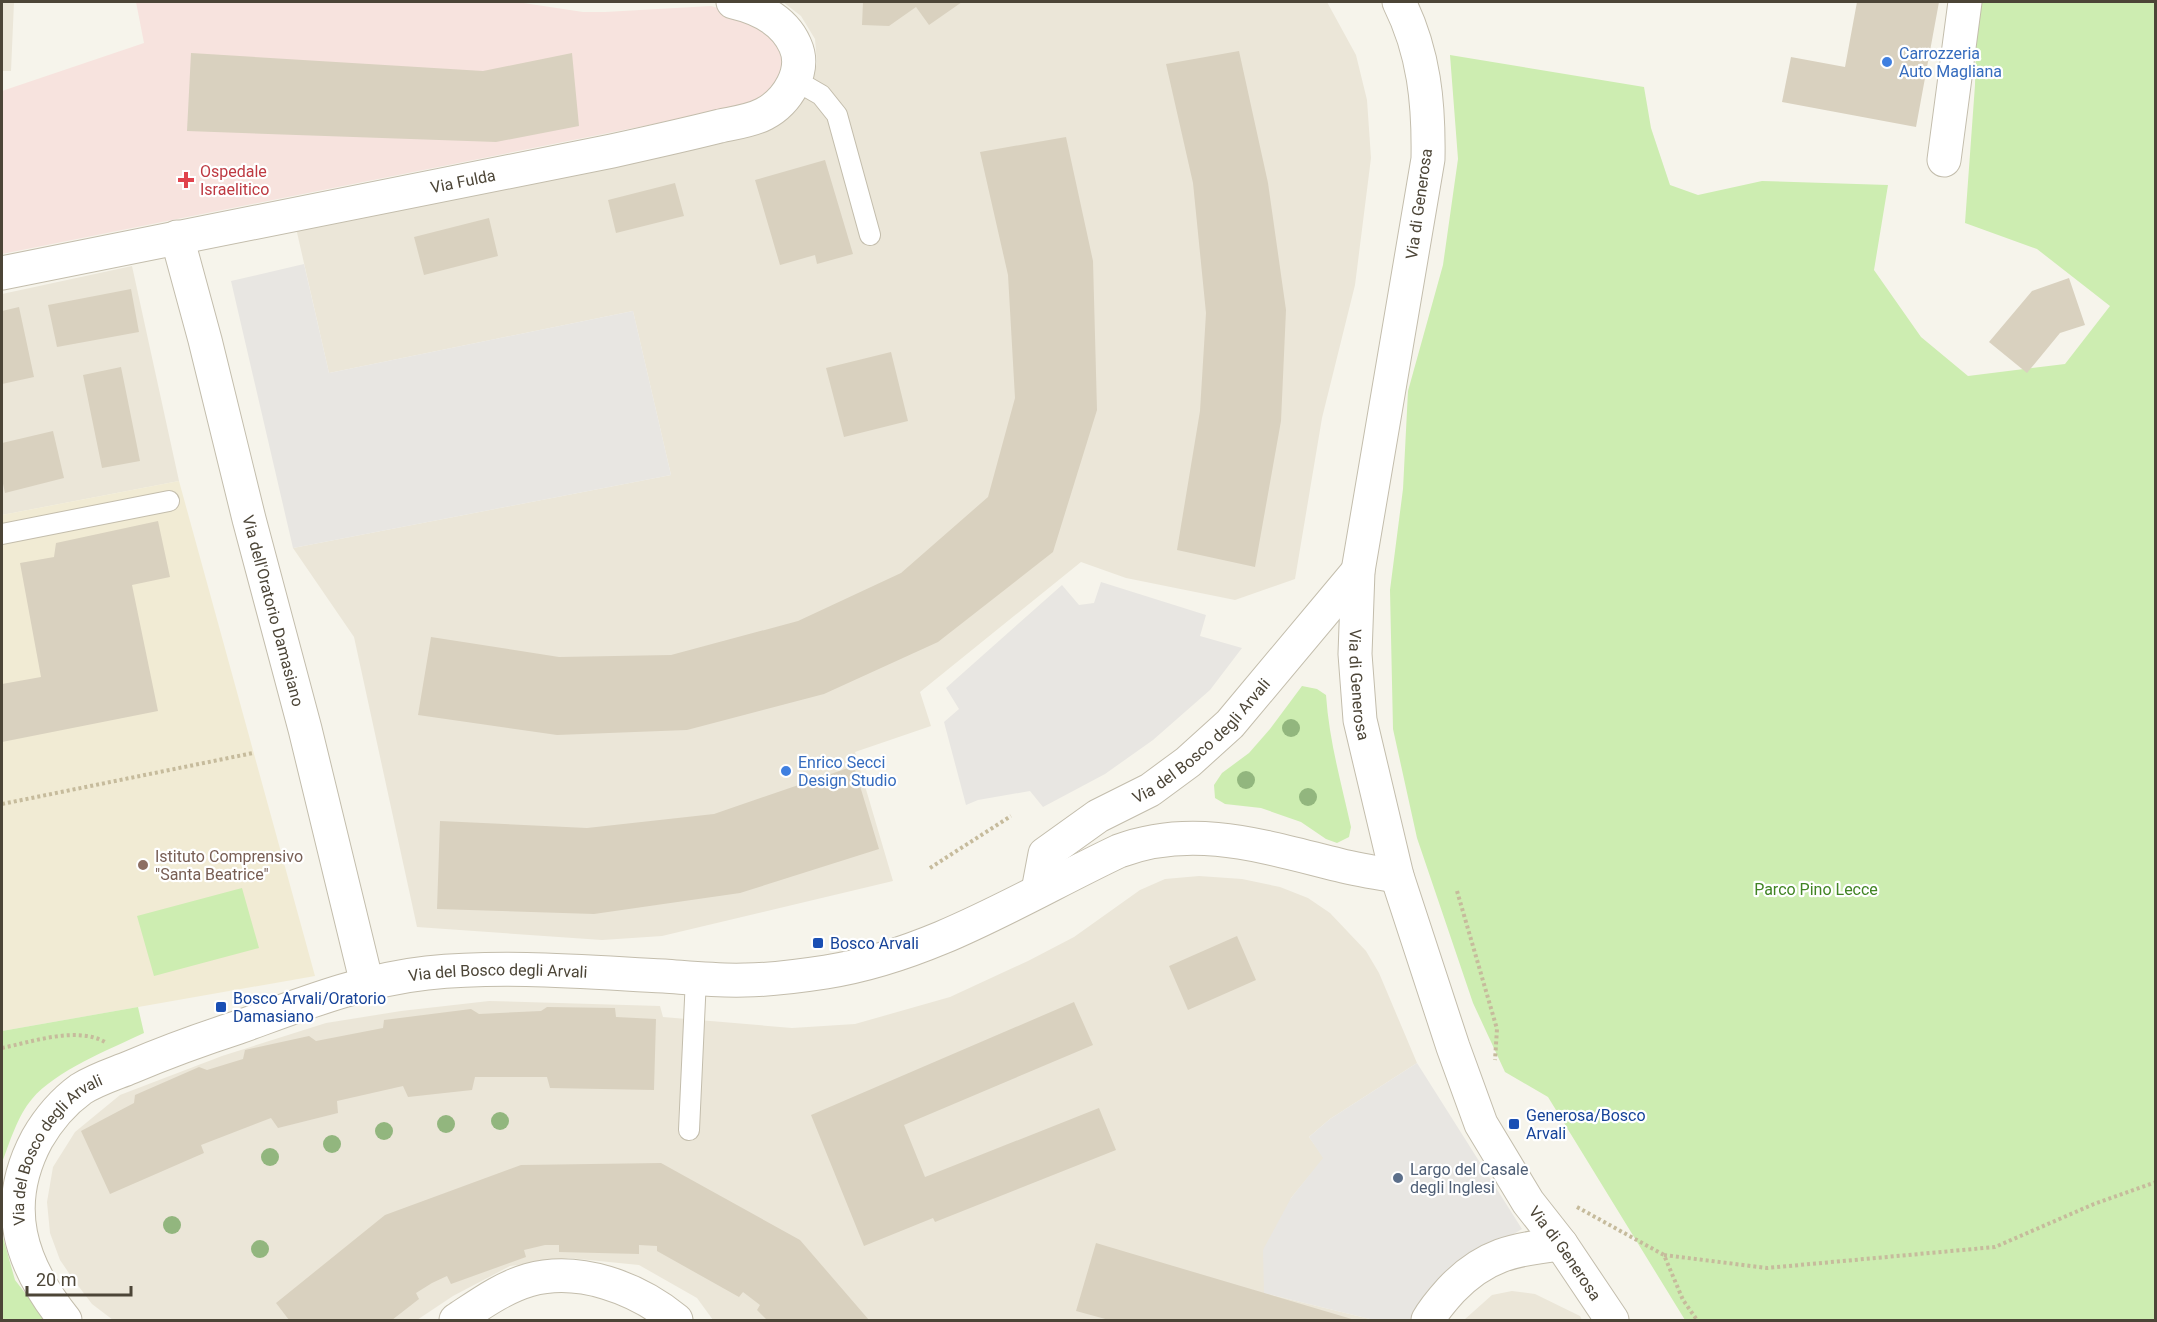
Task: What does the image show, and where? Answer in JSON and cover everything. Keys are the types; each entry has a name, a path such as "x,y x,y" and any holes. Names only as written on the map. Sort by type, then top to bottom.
{"street":[{"name":"Via Fulda","path":"2,273 612,151 763,115 777,106 788,94 795,80 799,62 797,49 791,35 775,19 760,10 733,2"},
{"name":"Via di Generosa","path":"1399,2 1412,28 1423,69 1428,109 1428,135 1425,184 1358,571 1354,654 1360,720 1398,876 1481,1124 1528,1202 1612,1320"},
{"path":"1944,160 1965,2"},
{"name":"Via dell'Oratorio Damasiano","path":"177,237 305,729 367,984"},
{"name":"Via del Bosco degli Arvali","path":"1038,891 1045,854 1098,816 1150,790 1188,762 1230,724 1358,571"},
{"name":"Via del Bosco degli Arvali","path":"65,1320 41,1286 21,1239 18,1217 18,1194 23,1171 48,1121 69,1098 96,1081 167,1052 290,1008 367,984 426,973 480,970 607,973 730,980 765,979 858,966 931,943 1119,851 1136,845 1182,838 1257,843 1341,866 1398,876"},
{"path":"1434,1312 1463,1278 1480,1264 1522,1248 1560,1244"},
{"path":"456,1320 516,1284 550,1276 569,1275 608,1283 631,1292 660,1308 675,1320"}],"lane":[{"path":"795,80 820,95 837,115 870,235"},
{"path":"2,534 169,501"},
{"path":"689,1130 696,978"}],"path":[{"path":"2,804 253,753"},
{"path":"930,868 1011,816"},
{"path":"1457,891 1497,1029 1495,1064"},
{"path":"2,1048 70,1035 96,1036 114,1047 131,1067"},
{"path":"1528,1202 1552,1194 1664,1256 1767,1268 1995,1247 2094,1204 2156,1182"},
{"path":"1664,1256 1683,1300 1697,1320"}],"shaded area":[{"path":"2,2 14,2 11,71 2,71"},
{"name":"Ospedale Israelitico","path":"136,2 517,2 583,12 711,6 746,16 774,36 782,59 779,82 765,99 739,107 2,254 2,91 144,43"},
{"path":"783,2 1327,2 1356,55 1367,100 1371,158 1355,285 1322,418 1295,579 1235,600 1126,578 1081,562 920,692 931,726 855,752 893,881 662,936 602,940 417,927 354,637 293,548 671,475 633,311 329,373 296,228 811,85 817,63 815,39 801,16"},
{"path":"304,264 329,373 633,311 671,475 293,548 231,281"},
{"path":"132,266 179,481 2,515 2,294"},
{"name":"Istituto Comprensivo \"Santa Beatrice\"","path":"179,481 315,976 2,1031 2,515"},
{"path":"1101,582 1206,615 1200,636 1242,648 1210,690 1153,740 1105,774 1043,807 1030,791 978,800 966,805 944,722 959,709 946,688 1062,585 1079,605 1094,603"},
{"path":"1199,876 1242,879 1280,887 1308,898 1330,913 1366,951 1379,973 1417,1063 1330,1119 1309,1137 1324,1158 1291,1198 1264,1293 1374,1320 713,1320 697,1298 639,1265 569,1258 510,1266 453,1296 417,1320 113,1320 92,1304 73,1279 60,1260 50,1233 47,1202 53,1167 75,1132 120,1095 222,1056 326,1023 401,1011 489,1001 660,1006 663,1017 792,1028 855,1024 950,997 1074,937 1140,890 1165,879"},
{"name":"Largo del Casale degli Inglesi","path":"1417,1063 1522,1229 1497,1244 1422,1320 1374,1320 1264,1293 1263,1250 1291,1198 1323,1158 1309,1137 1330,1119"},
{"path":"1512,1291 1535,1294 1580,1316 1582,1320 1464,1320 1492,1295"}],"green space":[{"name":"Parco Pino Lecce","path":"1977,2 2155,2 2155,1320 1685,1320 1548,1097 1505,1072 1473,1003 1417,838 1393,729 1390,590 1403,489 1408,391 1443,265 1458,159 1450,55 1644,87 1651,128 1670,185 1698,195 1762,181 1888,185 1874,270 1921,337 1968,376 2065,364 2110,306 2037,249 1965,223 1975,85"},
{"path":"1302,686 1317,689 1326,695 1333,745 1351,827 1349,837 1337,843 1326,839 1301,822 1261,808 1225,804 1215,798 1214,785 1222,773 1249,753"},
{"path":"242,888 259,948 154,976 137,916"},
{"path":"138,1007 144,1033 69,1070 42,1089 22,1113 2,1163 2,1031"},
{"path":"2,1234 15,1280 46,1320 2,1320"}],"building":[{"path":"863,2 962,2 929,25 916,7 889,26 862,25"},
{"name":"Carrozzeria Auto Magliana","path":"1857,2 1939,2 1916,127 1782,102 1791,57 1845,67"},
{"path":"1239,51 1268,183 1286,310 1281,421 1255,567 1177,550 1200,411 1206,313 1193,183 1166,64"},
{"path":"191,53 483,71 572,53 579,126 496,142 187,131"},
{"path":"1066,137 1093,261 1097,410 1053,552 938,642 824,694 687,730 557,735 418,715 431,637 559,657 671,655 798,621 901,573 988,497 1015,398 1008,275 980,152"},
{"path":"825,160 853,254 817,264 815,255 780,265 755,180"},
{"path":"675,183 684,216 616,233 608,200"},
{"path":"489,218 498,256 424,275 414,237"},
{"path":"2069,278 2085,325 2060,333 2027,373 1989,342 2032,291"},
{"path":"131,289 139,332 57,347 48,305"},
{"path":"19,307 34,377 2,384 2,311"},
{"path":"891,352 908,421 844,437 826,368"},
{"path":"121,367 140,461 102,468 83,375"},
{"path":"53,431 64,478 5,493 2,479 2,443"},
{"path":"158,521 170,577 132,585 158,711 2,742 2,684 41,677 20,563 54,557 56,543"},
{"path":"854,766 879,849 740,893 594,914 437,909 440,821 587,828 714,814"},
{"path":"1237,936 1256,980 1188,1010 1169,966"},
{"path":"1074,1002 1093,1045 904,1125 925,1177 1099,1108 1116,1150 935,1222 933,1218 864,1246 811,1115"},
{"path":"547,1007 615,1008 616,1017 656,1019 654,1090 550,1088 547,1077 475,1077 472,1090 408,1097 403,1086 337,1101 338,1113 278,1128 271,1118 201,1145 204,1153 110,1194 81,1131 134,1103 135,1095 199,1067 207,1070 243,1059 245,1050 309,1036 316,1041 383,1028 384,1020 471,1009 479,1014 541,1011"},
{"path":"661,1163 800,1240 869,1320 767,1320 757,1310 760,1305 743,1292 739,1297 657,1251 657,1246 639,1245 639,1254 559,1252 559,1245 545,1245 524,1250 526,1257 451,1284 447,1276 432,1283 416,1293 419,1299 392,1320 289,1320 276,1303 385,1215 521,1165"},
{"path":"1096,1243 1355,1320 1109,1320 1076,1311"}],"place":[{"name":"Carrozzeria Auto Magliana","path":"1887,62"},
{"name":"Ospedale Israelitico","path":"186,180"},
{"name":"Enrico Secci Design Studio","path":"786,771"},
{"name":"Istituto Comprensivo \"Santa Beatrice\"","path":"143,865"},
{"name":"Bosco Arvali","path":"818,943"},
{"name":"Bosco Arvali/Oratorio Damasiano","path":"221,1007"},
{"name":"Generosa/Bosco Arvali","path":"1514,1124"},
{"name":"Largo del Casale degli Inglesi","path":"1398,1178"}]}
